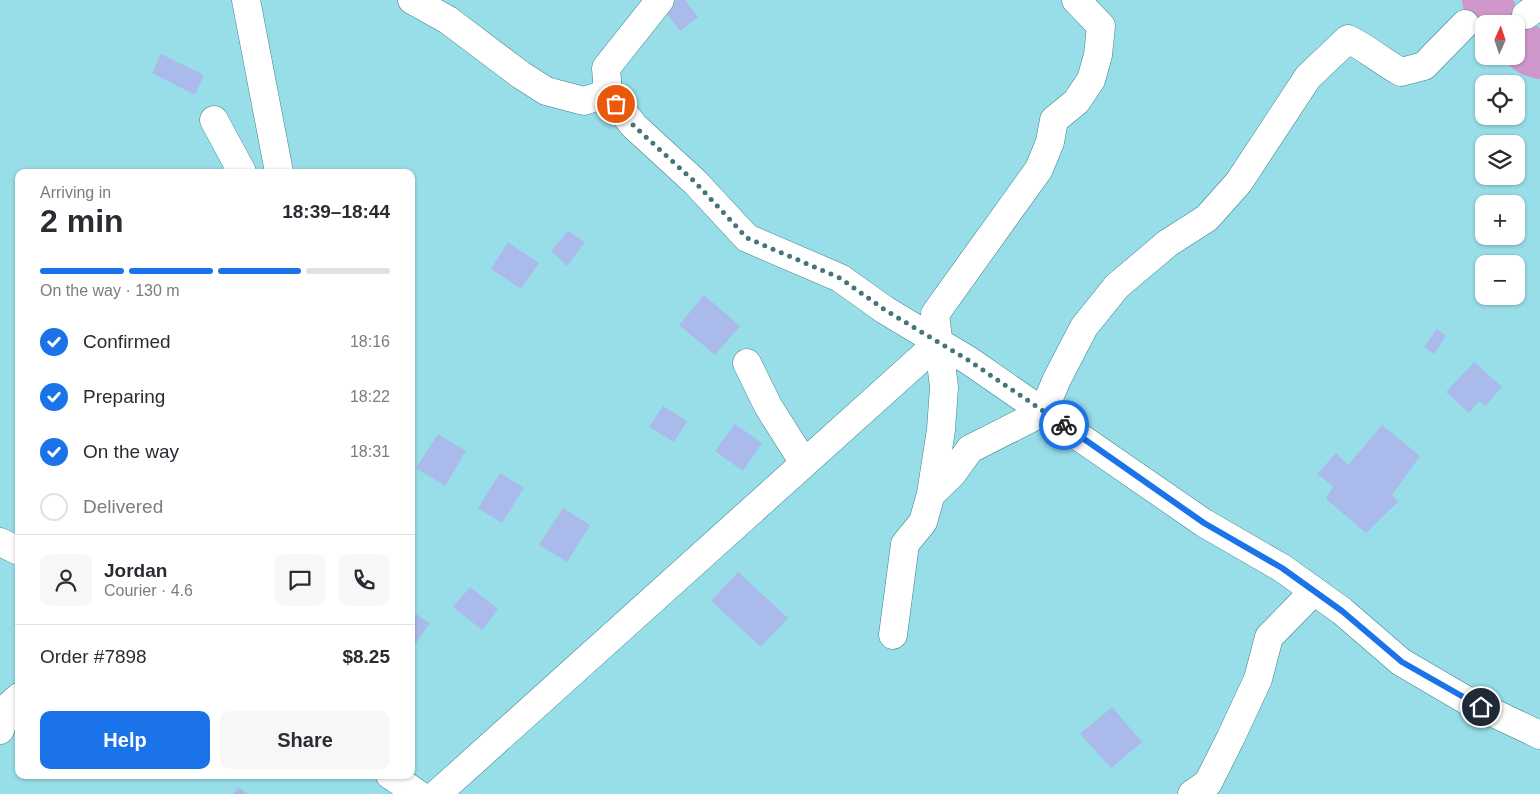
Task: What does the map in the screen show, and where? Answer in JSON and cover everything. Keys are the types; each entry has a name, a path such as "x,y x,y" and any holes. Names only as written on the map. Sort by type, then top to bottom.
{"street":[{"path":"246,0 278,169"},
{"path":"412,0 448,20 521,75 546,91 584,101 608,93"},
{"path":"660,0 606,68 608,93 634,126 695,182 747,238 840,278 939,342 1204,523 1282,568 1342,611 1402,662 1466,700 1540,735"},
{"path":"893,636 906,544 923,522 931,494 942,421 944,387 935,314 1039,168 1050,142 1054,120 1076,102 1091,80 1098,55 1101,26 1076,0"},
{"path":"931,494 952,474 970,450 1043,412 1057,379 1084,327 1117,286 1168,243 1207,218 1239,182 1308,77 1348,39 1368,49 1386,64 1401,72 1424,66 1465,24"},
{"path":"214,120 240,169"},
{"path":"437,794 939,342"},
{"path":"747,363 768,406 804,463"},
{"path":"0,542 15,549"},
{"path":"1192,794 1208,783 1232,737 1258,679 1269,636 1314,591"},
{"path":"0,730 8,708 15,701"},
{"path":"396,779 418,794"}],"building":[{"path":"677,0 685,0 698,17 680,31 664,10"},
{"path":"161,54 204,75 195,95 152,73"},
{"path":"568,231 585,242 567,266 551,251"},
{"path":"508,242 539,263 521,289 491,269"},
{"path":"704,295 740,326 715,355 679,325"},
{"path":"1437,329 1446,336 1434,354 1424,347"},
{"path":"1474,362 1502,387 1485,406 1479,401 1469,413 1446,392"},
{"path":"663,406 687,421 674,442 649,427"},
{"path":"735,424 762,443 743,471 715,451"},
{"path":"1382,425 1420,456 1392,495 1398,502 1366,533 1326,499 1333,486 1317,474 1336,453 1348,465"},
{"path":"438,434 466,451 445,486 416,468"},
{"path":"500,473 524,488 502,523 478,508"},
{"path":"563,508 590,525 567,562 539,545"},
{"path":"738,572 788,618 761,647 711,601"},
{"path":"470,587 498,609 482,630 453,607"},
{"path":"415,614 430,623 415,644"},
{"path":"1112,707 1142,742 1111,768 1080,734"},
{"path":"238,787 248,794 233,794"}],"waterway":[{"path":"1486,0 1494,15"},
{"path":"1525,47 1540,55"}],"way so far":[{"path":"616,104 634,126 695,182 747,238 840,278 885,310 968,360 1064,425"}],"route":[{"path":"1064,425 1204,523 1282,568 1342,611 1402,662 1481,707"}]}
